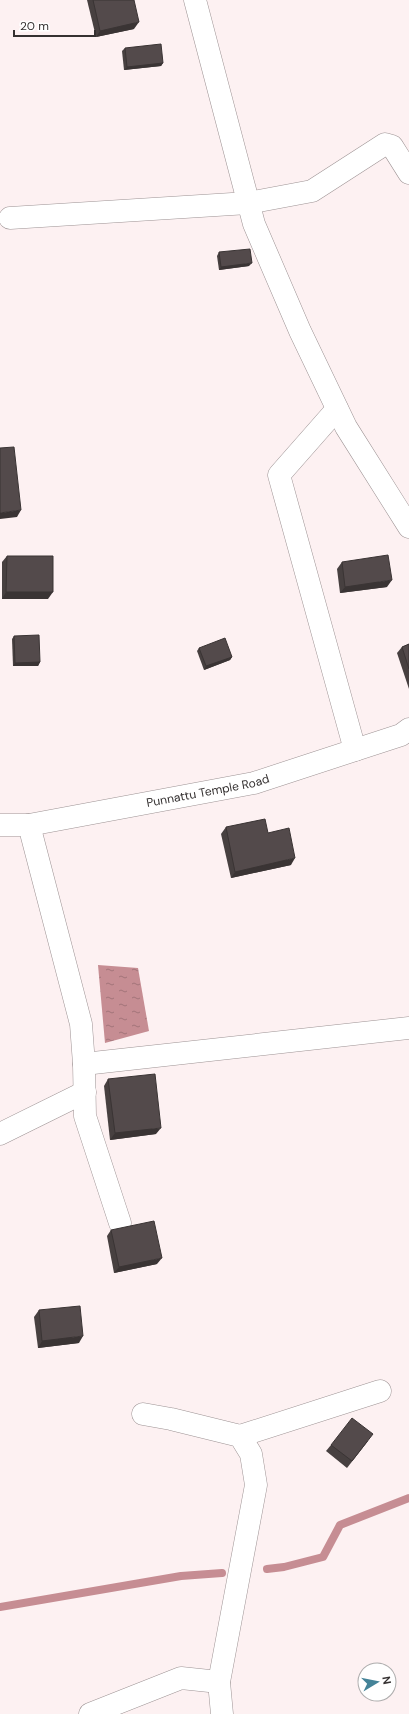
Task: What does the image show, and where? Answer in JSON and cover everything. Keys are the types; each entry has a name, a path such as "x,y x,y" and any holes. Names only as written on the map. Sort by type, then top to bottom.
{"street":[{"path":"196,0 254,224 300,331 346,427 409,527"},
{"path":"10,218 248,203 312,191 385,144 392,146 409,173"},
{"path":"337,409 279,475 355,750"},
{"name":"Punnattu Temple Road","path":"0,825 29,825 254,784 401,735 409,729"},
{"path":"29,825 81,1024 84,1064 85,1116 120,1223"},
{"path":"84,1064 409,1028"},
{"path":"0,1134 85,1092"},
{"path":"143,1414 171,1419 240,1436 380,1391"},
{"path":"222,1714 219,1682 256,1485 251,1454 240,1436"},
{"path":"90,1714 181,1678 219,1682"}],"water":[{"path":"98,965 138,968 149,1031 105,1043"}],"building":[{"path":"93,0 134,0 139,22 100,31"},
{"path":"161,44 163,63 127,67 125,48"},
{"path":"250,249 252,263 221,267 219,252"},
{"path":"14,447 21,510 0,513 0,448"},
{"path":"388,555 392,580 345,587 342,562"},
{"path":"7,556 53,556 53,592 6,592"},
{"path":"39,635 40,662 15,663 14,636"},
{"path":"225,638 232,657 206,666 199,648"},
{"path":"409,644 409,669 402,647"},
{"path":"265,819 268,833 289,828 295,858 235,872 226,827"},
{"path":"155,1074 161,1128 115,1133 108,1079"},
{"path":"154,1221 162,1258 119,1267 111,1230"},
{"path":"80,1306 83,1336 42,1341 39,1310"},
{"path":"352,1418 373,1434 352,1461 331,1445"}],"waterway":[{"path":"267,1569 284,1567 323,1557 340,1525 409,1498"},
{"path":"0,1607 181,1576 222,1573"}]}
